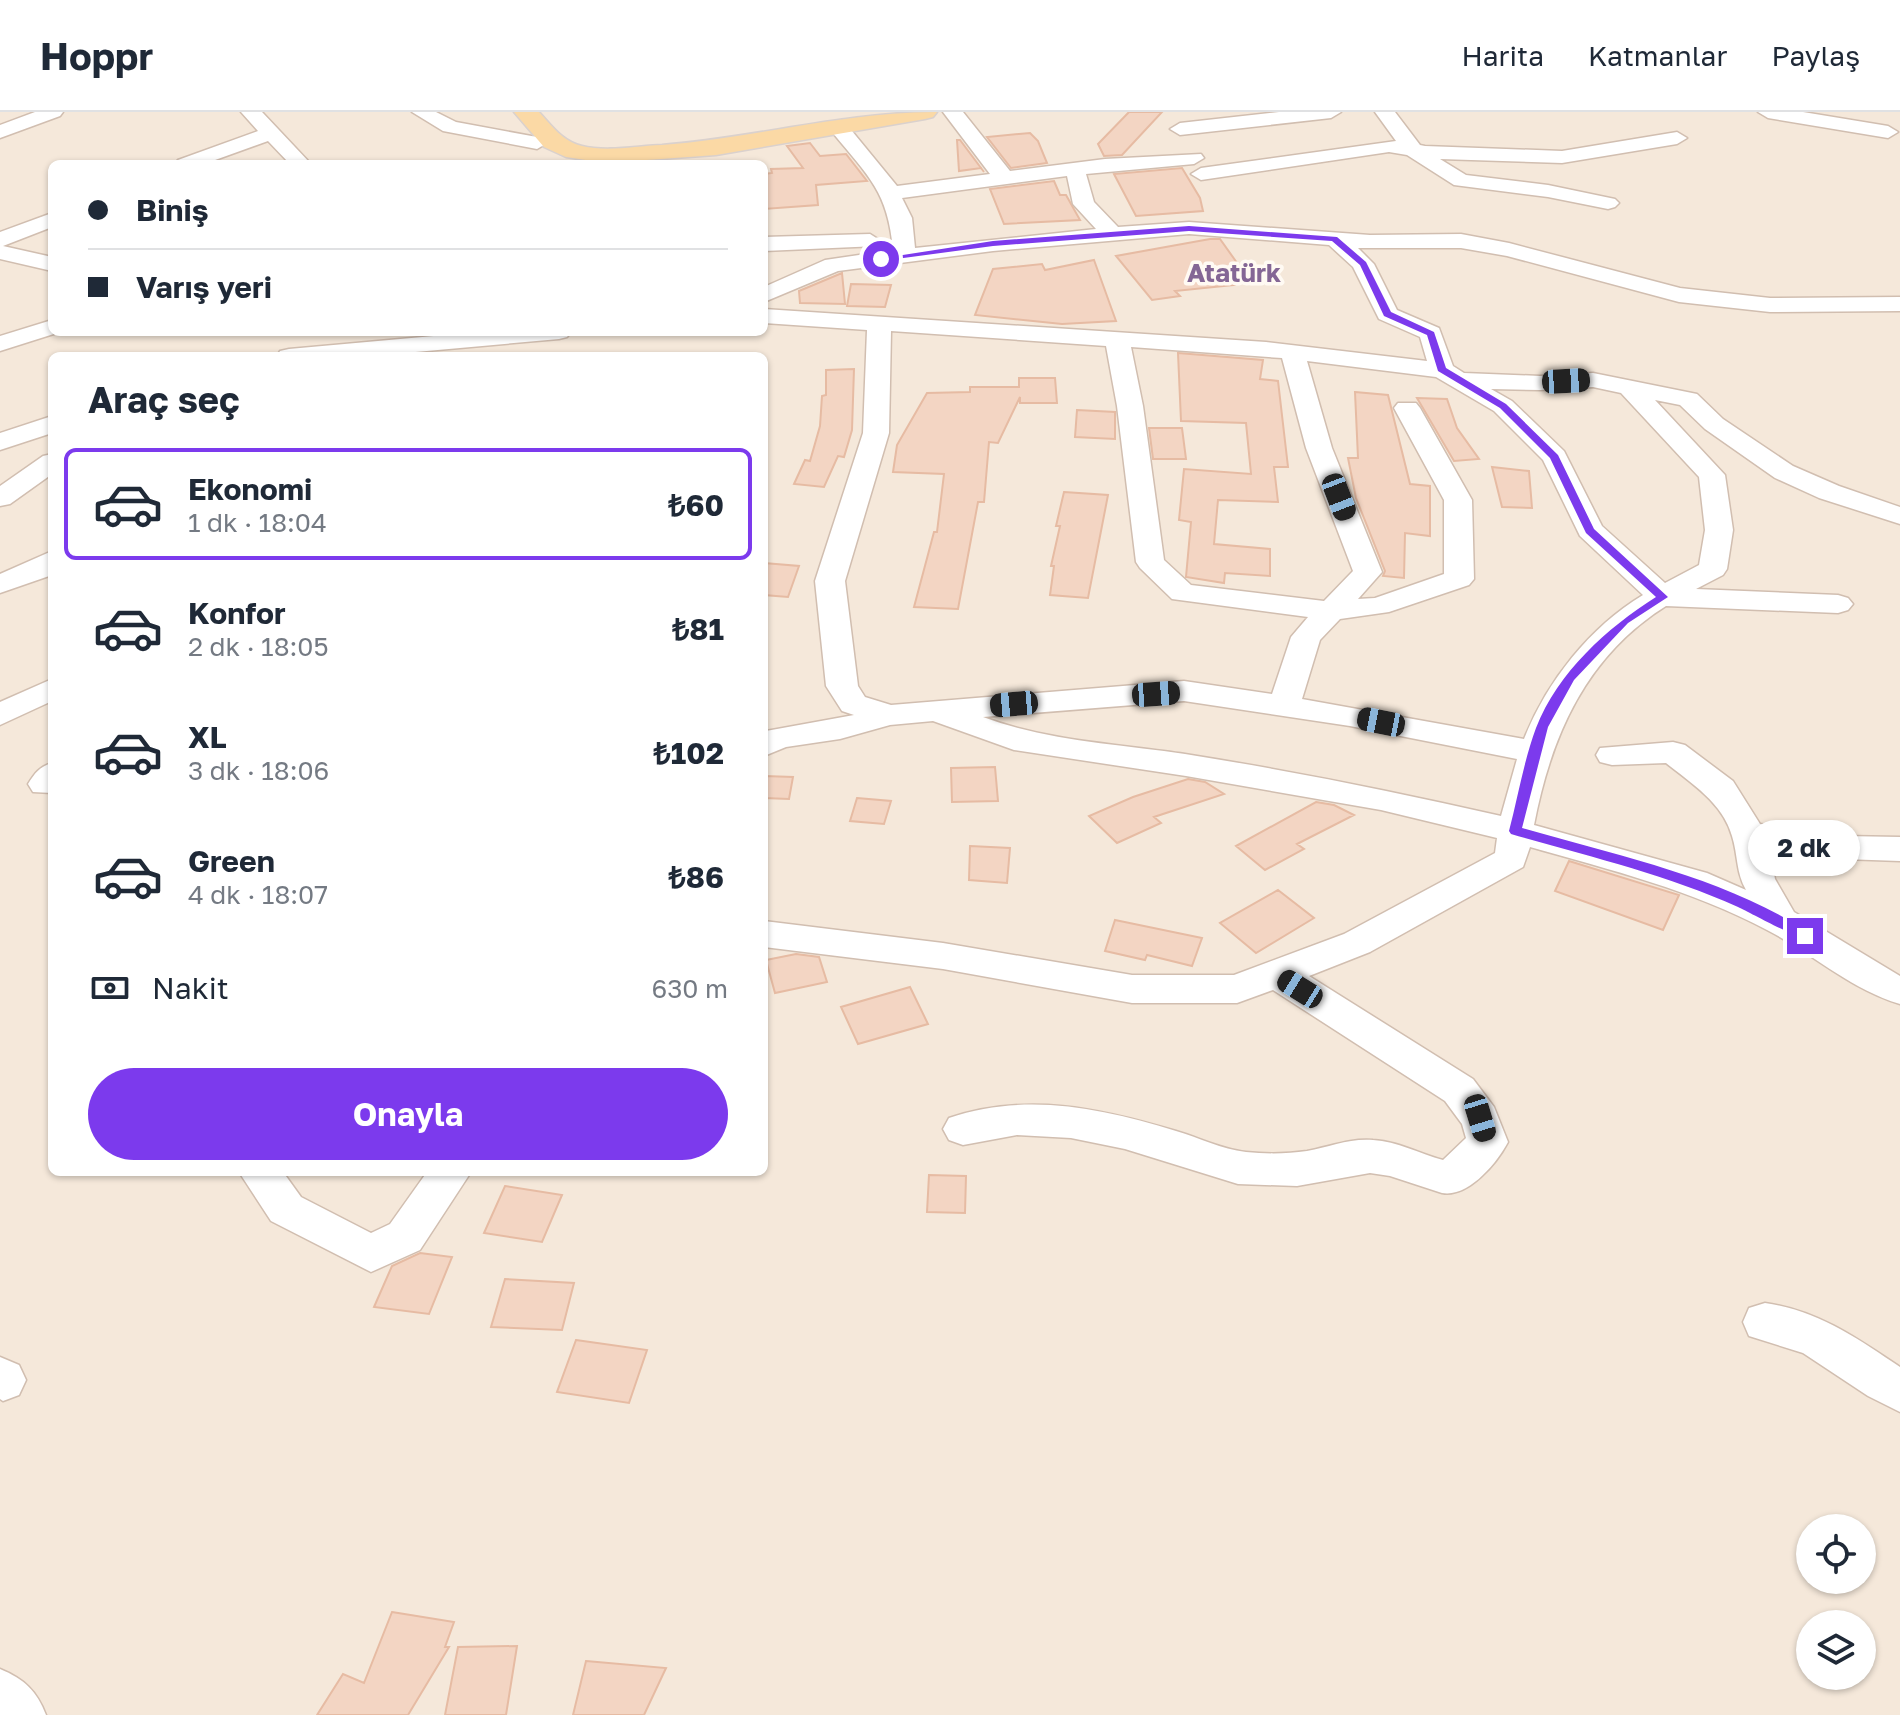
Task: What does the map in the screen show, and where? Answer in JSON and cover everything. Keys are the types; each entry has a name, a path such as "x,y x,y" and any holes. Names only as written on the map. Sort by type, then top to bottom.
{"main road":[{"path":"526,112 542,139 575,152 605,156 716,148 925,112"}],"street":[{"path":"0,132 53,112"},
{"path":"251,112 297,160"},
{"path":"422,112 450,127 542,139"},
{"path":"953,112 1005,179"},
{"path":"1202,174 1176,120 1331,112"},
{"path":"1385,112 1413,150 1461,181 1548,191 1608,203"},
{"path":"1768,112 1888,132"},
{"path":"840,129 885,183 901,218 904,246"},
{"path":"196,160 271,133"},
{"path":"889,193 1075,169 1202,174 1389,146 1413,150 1562,157 1677,138"},
{"path":"519,156 542,139"},
{"path":"1075,169 1084,204 1114,236"},
{"path":"1223,213 1239,230"},
{"path":"0,240 48,221"},
{"path":"768,244 993,244 1189,228 1370,242 1461,241 1509,250 1679,295 1770,305 1900,304"},
{"path":"1335,239 1363,264 1387,314 1431,333 1450,375 1503,406 1555,457 1590,530 1663,597 1838,604"},
{"path":"768,293 833,265 904,246"},
{"path":"0,252 48,263"},
{"path":"768,316 1293,353 1450,375 1540,383 1593,380 1688,399 1714,424 1784,472 1829,492 1900,516"},
{"path":"879,323 876,433 830,581 842,686 853,704 890,715"},
{"path":"0,344 48,328"},
{"path":"345,352 527,336"},
{"path":"1117,339 1130,406 1150,562 1182,593 1331,611 1379,606 1459,579 1458,500 1407,408"},
{"path":"1284,706 1306,637 1368,572 1319,448 1293,353"},
{"path":"768,934 943,956 1132,989 1237,989 1357,943 1511,859 1515,831 1542,727 1570,678 1625,621 1713,569 1719,530 1712,475 1629,387"},
{"path":"0,442 48,425"},
{"path":"0,498 48,465"},
{"path":"0,584 48,564"},
{"path":"0,715 48,691"},
{"path":"768,744 777,738 840,729 890,715 1184,691 1350,716 1536,752"},
{"path":"934,711 1014,740 1186,765 1381,799 1515,831 1695,882 1781,921 1877,982 1900,990"},
{"path":"1612,755 1673,752 1721,789 1749,833 1757,879 1781,921"},
{"path":"1749,833 1809,845 1896,852"},
{"path":"963,1129 1003,1119 1073,1122 1183,1149 1224,1166 1254,1170 1297,1169 1333,1161 1381,1157 1431,1175 1451,1178 1488,1142 1480,1118 1459,1090 1277,974"},
{"path":"263,1176 286,1209 371,1254 405,1237 447,1176"},
{"path":"1765,1322 1790,1326 1816,1337 1900,1391"},
{"path":"0,1695 20,1715"}],"shaded area":[{"path":"0,112 1900,112 1900,1715 0,1715"}],"building":[{"path":"1129,112 1162,112 1122,155 1104,156 1098,144"},
{"path":"1030,133 1038,141 1047,163 1011,168 987,137"},
{"path":"957,140 960,140 981,168 959,171"},
{"path":"810,143 820,156 846,154 867,181 816,185 818,205 768,209 768,174 772,173 771,169 803,168 787,146"},
{"path":"1182,168 1200,198 1203,211 1136,216 1114,174"},
{"path":"1054,181 1060,195 1066,195 1080,220 1004,224 990,189"},
{"path":"1220,239 1240,267 1220,268 1234,285 1175,291 1180,296 1152,300 1116,256"},
{"path":"1094,260 1116,321 1062,324 975,315 993,269 1042,264 1045,270"},
{"path":"842,273 845,304 800,303 799,291"},
{"path":"851,284 891,285 885,307 847,306"},
{"path":"1178,353 1263,360 1260,379 1278,381 1288,467 1274,467 1278,502 1218,500 1214,544 1270,549 1270,576 1225,573 1224,583 1186,577 1191,522 1179,520 1184,469 1251,474 1246,423 1181,421"},
{"path":"854,369 852,430 844,457 838,456 824,487 794,484 805,460 810,461 820,426 822,396 826,395 826,370"},
{"path":"1019,378 1055,378 1057,403 1020,403 1020,397 998,443 989,442 984,502 978,502 958,609 914,607 934,532 937,532 944,474 893,472 897,445 927,393 970,392 970,387 1019,387"},
{"path":"1355,392 1388,395 1410,484 1430,486 1430,536 1405,533 1404,578 1383,576 1385,571 1356,498 1348,458 1358,458"},
{"path":"1417,398 1447,399 1457,428 1479,459 1454,461"},
{"path":"1077,410 1115,412 1115,439 1075,437"},
{"path":"1149,428 1182,428 1186,459 1153,459"},
{"path":"1492,467 1529,471 1532,508 1502,507"},
{"path":"1064,492 1108,495 1088,598 1050,595 1054,566 1051,566 1060,526 1056,526"},
{"path":"768,563 799,566 788,597 768,595"},
{"path":"995,767 998,801 952,802 951,768"},
{"path":"768,776 793,777 789,799 768,798"},
{"path":"1188,779 1205,782 1224,794 1154,817 1161,823 1117,843 1089,816 1133,797"},
{"path":"857,798 891,801 884,824 850,821"},
{"path":"1316,802 1334,805 1354,815 1297,844 1304,849 1265,870 1236,846"},
{"path":"970,846 1010,848 1007,883 969,880"},
{"path":"1569,861 1679,895 1663,930 1555,891"},
{"path":"1278,890 1314,918 1256,953 1220,923"},
{"path":"1115,920 1202,938 1192,966 1147,955 1145,960 1105,951"},
{"path":"796,954 819,957 827,982 775,993 768,960"},
{"path":"910,987 928,1024 858,1044 841,1007"},
{"path":"929,1175 966,1176 965,1213 927,1212"},
{"path":"505,1186 562,1195 542,1242 484,1233"},
{"path":"420,1253 452,1257 429,1314 374,1307 392,1266"},
{"path":"505,1279 574,1283 562,1330 491,1327"},
{"path":"576,1340 647,1350 629,1403 557,1392"},
{"path":"392,1612 454,1622 445,1647 449,1647 408,1715 317,1715 343,1674 364,1683"},
{"path":"517,1646 506,1715 445,1715 458,1647"},
{"path":"586,1661 666,1668 644,1715 573,1715"}],"district":[{"name":"Atatürk","path":"1234,273"}],"route":[{"path":"881,259 993,244 1189,228 1335,239 1363,264 1387,314 1431,333 1442,370 1503,406 1555,457 1590,530 1663,597 1625,621 1570,678 1542,727 1515,831 1695,882 1781,921 1805,936"}]}
